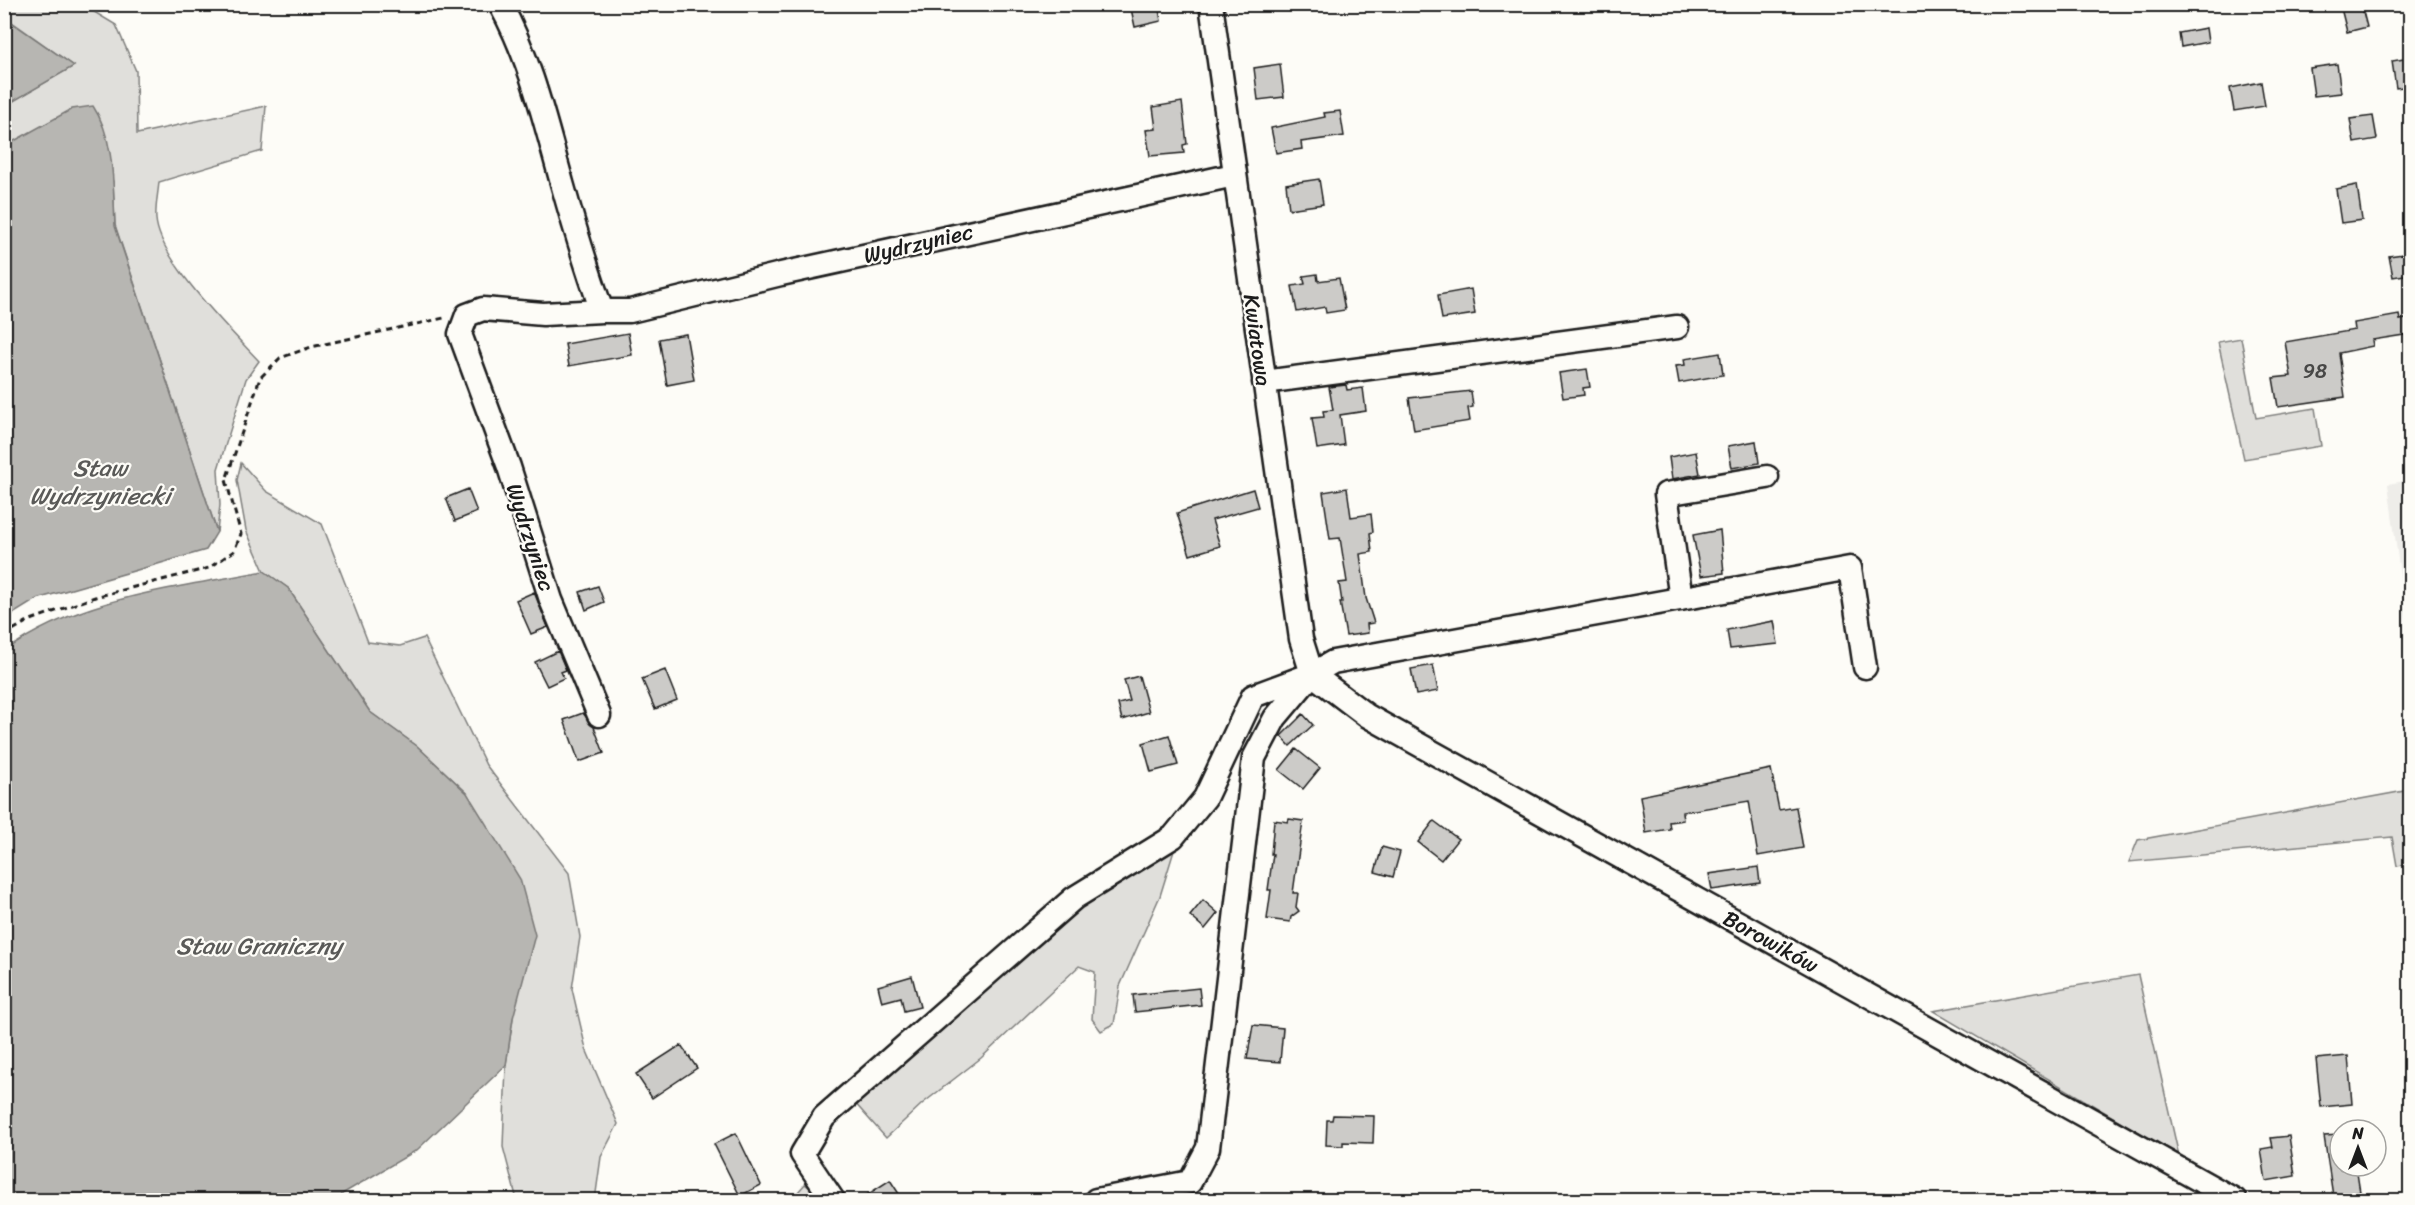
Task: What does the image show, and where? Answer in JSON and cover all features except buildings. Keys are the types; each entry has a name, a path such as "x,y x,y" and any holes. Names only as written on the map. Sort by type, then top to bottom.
{"street":[{"path":"500,4 527,63 539,99 577,240 602,311"},
{"name":"Kwiatowa","path":"1211,4 1301,639 1312,674"},
{"name":"Wydrzyniec","path":"599,715 551,600 509,467 460,334 467,315 483,309 543,314 630,311 793,271 1234,175"},
{"path":"1264,382 1677,327"},
{"path":"1681,598 1666,494 1767,477"},
{"path":"832,1200 802,1154 824,1117 1074,898 1173,837 1205,798 1253,696 1312,674 1334,662 1850,568 1865,667"},
{"path":"1096,1200 1190,1182 1208,1148 1254,758 1275,718 1312,674"},
{"name":"Borowików","path":"1312,674 1339,697 1366,715 2235,1200"}],"path":[{"path":"4,635 28,621 95,597 210,568 234,551 241,534 226,480 260,378 280,358 311,347 429,320 467,315"}],"shaded area":[{"path":"81,4 116,25 136,71 137,134 266,106 262,151 159,182 156,219 160,236 169,254 198,294 259,361 246,379 218,469 220,505 217,532 115,225 113,181 5,147 4,106 74,66 5,17 5,5"},
{"path":"2241,338 2256,418 2315,408 2321,446 2244,459 2218,342"},
{"path":"241,463 266,491 322,524 368,642 400,646 424,638 486,765 569,873 580,937 572,989 586,1049 618,1124 601,1157 595,1200 517,1200 503,1147 506,1065 513,1018 467,793 417,746 370,712 288,588 264,571 246,530 237,480"},
{"path":"2410,480 2410,649 2388,484"},
{"path":"2410,790 2410,864 2397,866 2392,837 2129,862 2138,840"},
{"path":"1177,841 1160,896 1120,986 1114,1024 1101,1031 1092,1019 1095,972 1079,966 981,1058 922,1104 886,1138 854,1102 1077,902"},
{"path":"2138,975 2179,1156 1933,1011"},
{"path":"805,1184 824,1200 791,1200"}],"water":[{"path":"4,17 74,66 5,106 4,106"},
{"name":"Staw Wydrzyniecki","path":"93,106 105,133 112,163 115,226 217,532 206,550 37,599 5,619 5,146 72,109"},
{"name":"Staw Graniczny","path":"264,571 288,588 370,712 417,746 467,793 520,879 535,935 513,1018 506,1065 417,1150 342,1194 341,1200 5,1200 5,651 64,618 96,606 129,597"}]}
